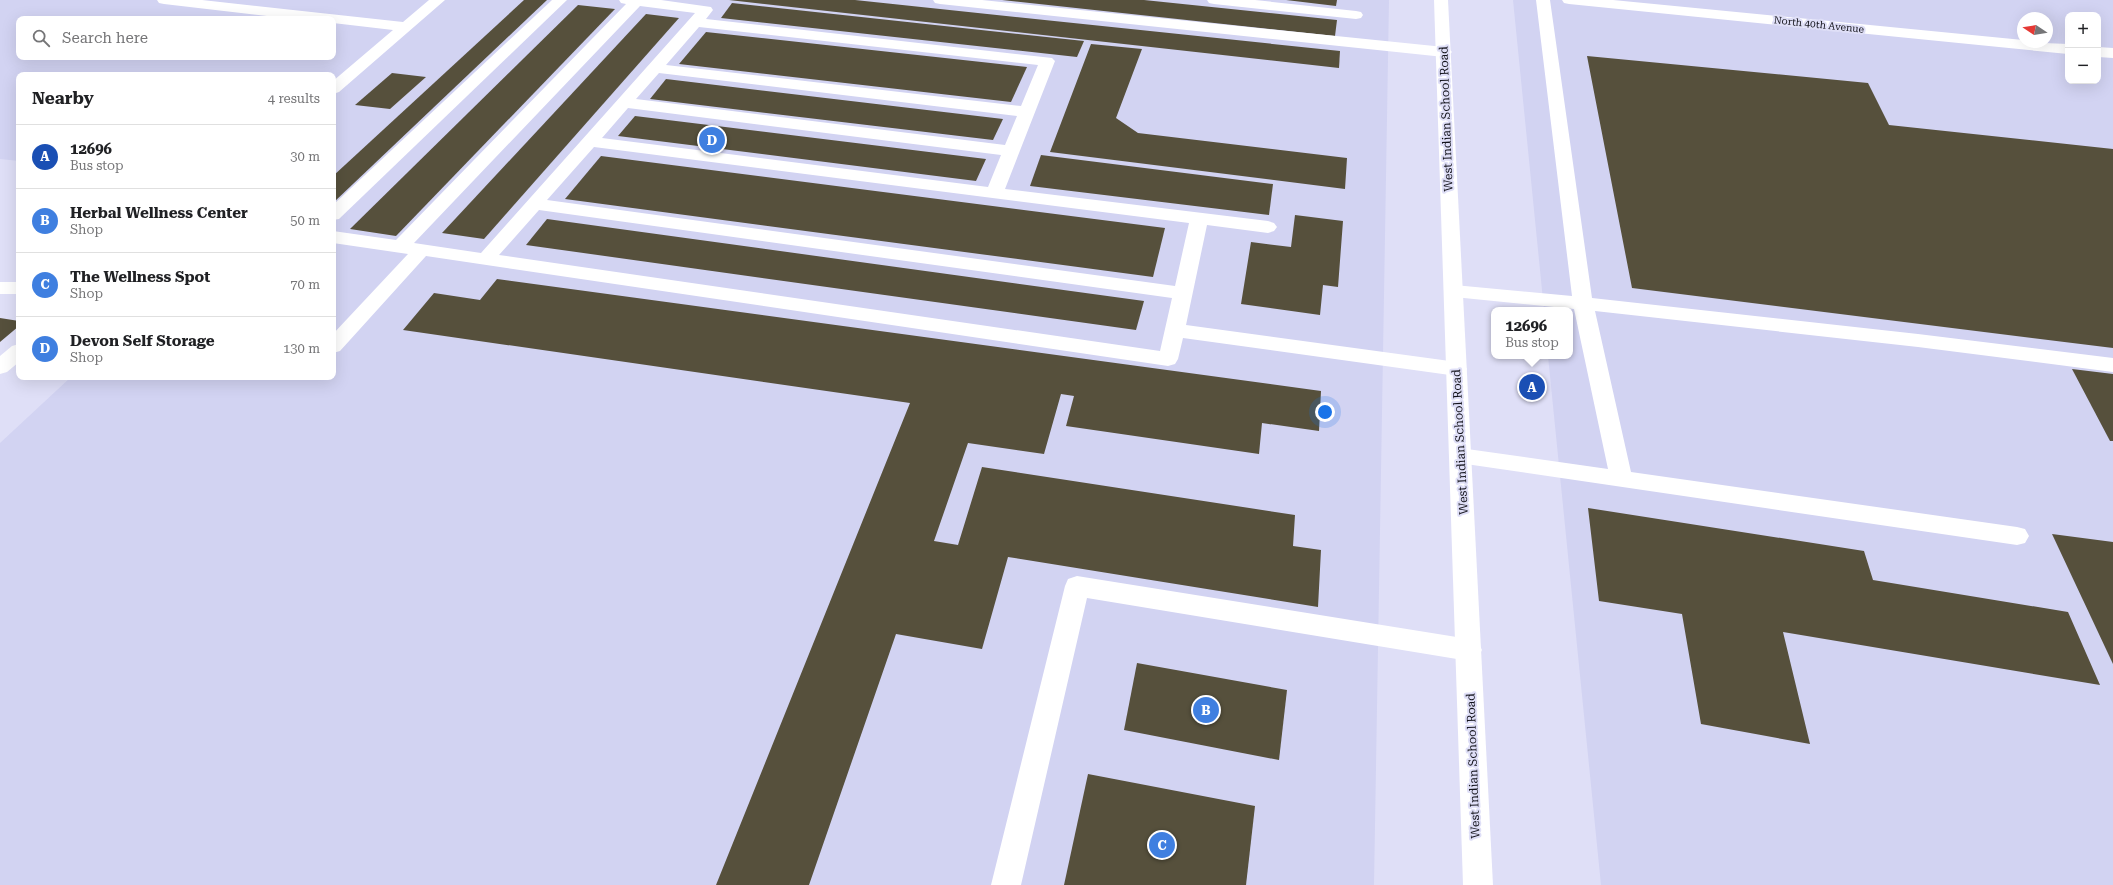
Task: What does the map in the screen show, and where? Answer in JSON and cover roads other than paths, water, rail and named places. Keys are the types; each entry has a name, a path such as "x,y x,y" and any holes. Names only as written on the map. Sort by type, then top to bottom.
{"main road":[{"path":"164,0 306,16"},
{"path":"272,12 290,0"},
{"path":"336,86 438,0"},
{"path":"336,212 560,0"},
{"path":"940,0 1444,52"},
{"path":"1214,0 1356,7 1354,42"},
{"name":"West Indian School Road","path":"1441,0 1478,885"},
{"path":"1543,0 1583,303 1620,479"},
{"name":"North 40th Avenue","path":"1569,0 2065,49"},
{"path":"400,247 632,1 706,10 486,259"},
{"path":"336,19 405,28"},
{"path":"695,22 1046,61 994,193"},
{"path":"2101,52 2113,53"},
{"path":"655,68 1026,112"},
{"path":"625,102 1010,151"},
{"path":"590,142 1268,228"},
{"path":"534,204 1183,293"},
{"path":"336,237 1168,359 1199,219"},
{"path":"336,343 422,250"},
{"path":"0,288 16,288"},
{"path":"1454,291 1583,303 1866,334 2113,365"},
{"path":"1175,330 1457,369"},
{"path":"0,367 16,354"},
{"path":"1460,456 2017,536"},
{"path":"1006,885 1077,586 1469,650"}],"place":[{"name":"Devon Self Storage","path":"712,140"},
{"name":"12696","path":"1532,387"},
{"name":"Herbal Wellness Center","path":"1206,710"},
{"name":"The Wellness Spot","path":"1162,845"}]}
